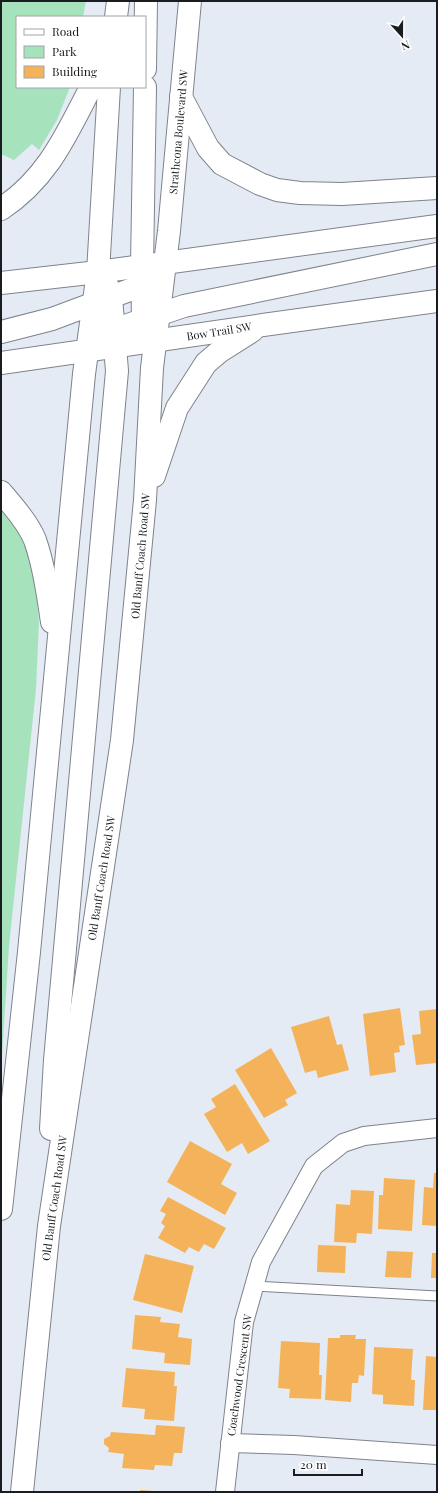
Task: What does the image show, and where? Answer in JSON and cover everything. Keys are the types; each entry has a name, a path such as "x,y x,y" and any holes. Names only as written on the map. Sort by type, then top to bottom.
{"main road":[{"path":"116,16 118,1"},
{"path":"146,1 146,16"},
{"name":"Strathcona Boulevard SW","path":"165,262 190,1"},
{"path":"1,209 17,198 44,171 71,126 90,88"},
{"path":"49,1226 50,1154 55,1060 116,371 114,339 102,300 98,272 110,88"},
{"path":"145,88 142,276 151,316"},
{"path":"181,97 208,148 222,164 260,184 277,190 300,193 342,194 437,188"},
{"path":"1,332 52,320 102,300 165,262 437,226"},
{"path":"1,363 88,351 102,336 114,339 151,316 184,306 437,254"},
{"name":"Old Banff Coach Road SW","path":"22,1492 49,1226 122,740 145,500 155,341 151,316 165,262"},
{"path":"1,283 98,272 142,276"},
{"path":"1,1209 57,664 84,382 88,351 102,300"},
{"name":"Bow Trail SW","path":"114,339 155,341 437,301"},
{"path":"145,500 177,408 206,364 219,352 263,325"},
{"path":"1,492 14,507 34,539 48,588 57,664"}],"street":[{"name":"Coachwood Crescent SW","path":"225,1492 244,1322 262,1262 292,1203 314,1166 343,1143 364,1136 437,1128"},
{"path":"230,1443 294,1445 437,1455"}],"lane":[{"path":"254,1286 437,1296"}],"green space":[{"path":"1,1 86,1 83,16 16,16 16,88 70,88 57,120 39,150 32,144 14,160 1,154"},
{"path":"1,502 15,518 34,570 39,622 36,689 9,946 1,1072"}],"building":[{"path":"400,1008 405,1045 399,1046 400,1052 394,1053 396,1072 370,1076 363,1014"},
{"path":"437,1009 437,1063 416,1065 412,1035 421,1034 419,1011"},
{"path":"329,1016 337,1045 342,1044 349,1070 318,1078 316,1070 305,1073 291,1027"},
{"path":"271,1048 297,1093 285,1100 288,1105 264,1118 235,1070"},
{"path":"235,1084 270,1141 248,1154 242,1143 227,1152 204,1114 216,1107 211,1099"},
{"path":"190,1141 232,1164 221,1184 237,1193 225,1215 167,1182"},
{"path":"434,1173 437,1173 437,1226 422,1225 424,1187 433,1188"},
{"path":"384,1178 415,1180 412,1231 378,1229 379,1195 383,1195"},
{"path":"351,1190 374,1191 372,1234 357,1233 356,1243 334,1242 336,1204 350,1205"},
{"path":"168,1197 226,1228 214,1249 204,1244 199,1252 189,1247 185,1253 158,1238 165,1226 161,1223 166,1214 160,1211"},
{"path":"318,1245 346,1246 345,1273 317,1272"},
{"path":"387,1251 413,1252 411,1278 385,1277"},
{"path":"432,1253 437,1253 437,1278 431,1278"},
{"path":"145,1254 194,1266 182,1313 133,1300"},
{"path":"135,1315 161,1317 160,1322 180,1324 178,1337 192,1339 190,1365 164,1363 165,1353 132,1349"},
{"path":"340,1335 356,1335 355,1339 366,1339 364,1376 359,1375 358,1383 352,1383 351,1402 325,1400 328,1338 340,1338"},
{"path":"281,1341 320,1343 319,1375 322,1375 321,1399 289,1398 290,1389 278,1388"},
{"path":"374,1347 413,1349 411,1380 415,1380 414,1406 383,1404 383,1395 372,1394"},
{"path":"426,1356 437,1357 437,1410 423,1410"},
{"path":"126,1368 175,1372 174,1386 177,1386 174,1421 144,1419 145,1409 122,1407"},
{"path":"156,1425 185,1427 182,1453 174,1453 172,1466 155,1465 154,1470 122,1468 124,1454 108,1452 109,1448 104,1444 104,1439 110,1436 111,1432 155,1435"},
{"path":"140,1490 152,1491 152,1492 140,1492"}]}
